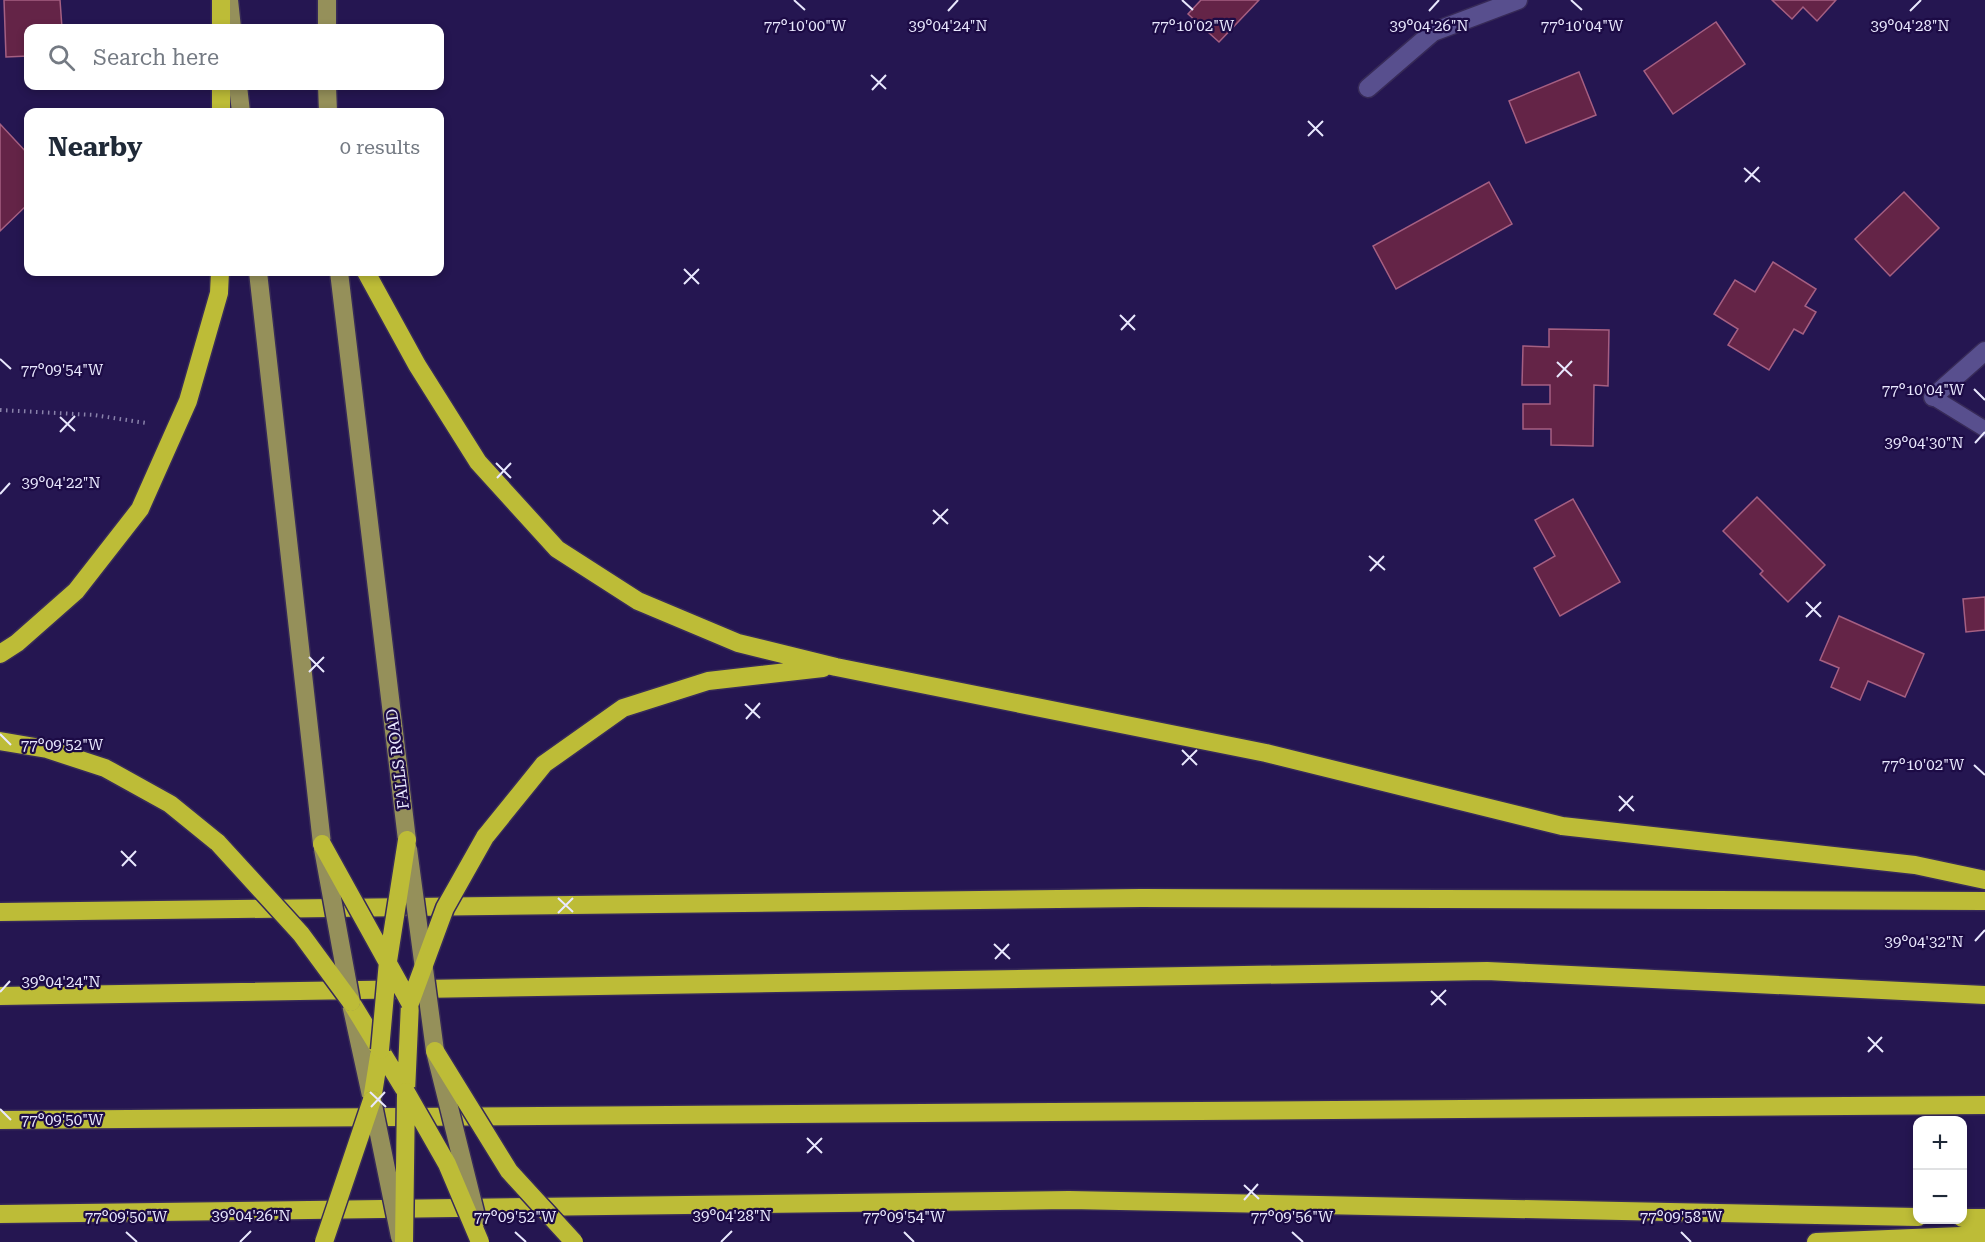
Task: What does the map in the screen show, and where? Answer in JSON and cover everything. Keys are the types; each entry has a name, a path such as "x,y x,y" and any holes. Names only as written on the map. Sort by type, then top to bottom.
{"highway":[{"path":"221,0 221,24"},
{"path":"221,90 221,108"},
{"path":"0,654 17,643 76,591 140,509 188,401 219,293 220,276"},
{"path":"368,276 417,365 478,462 557,549 638,601 738,643 836,667 1266,753 1562,826 1915,865 1985,880"},
{"path":"402,1242 410,1003 445,908 485,837 544,765 623,708 708,681 836,667"},
{"path":"0,741 47,749 105,768 170,804 218,843 301,934 351,1002 447,1164 481,1242"},
{"path":"324,1242 372,1100 380,1050 388,961 406,840"},
{"path":"322,844 388,961 435,1051 509,1171 574,1242"},
{"path":"0,912 1141,898 1985,901"},
{"path":"0,996 1487,971 1985,994"},
{"path":"0,1120 1985,1105"},
{"path":"0,1214 1069,1200 1913,1217"},
{"path":"1967,1218 1985,1218"},
{"path":"1816,1242 1985,1235"}],"main road":[{"path":"229,0 232,24"},
{"path":"327,0 327,24"},
{"path":"238,90 241,108"},
{"path":"327,90 328,108"},
{"path":"258,276 322,844 351,1002 402,1242"},
{"name":"FALLS ROAD","path":"339,276 406,840 435,1051 481,1242"}],"street":[{"path":"1368,88 1433,32 1518,0"},
{"path":"1934,397 1985,351"}],"lane":[{"path":"1934,397 1985,429"}],"path":[{"path":"0,410 94,415 146,423"}],"building":[{"path":"4,0 60,0 62,24 24,24 24,56 6,57"},
{"path":"1201,0 1259,0 1219,42 1188,14"},
{"path":"1772,0 1836,0 1817,21 1803,7 1792,19"},
{"path":"1716,22 1745,64 1673,114 1644,71"},
{"path":"1579,72 1596,115 1526,143 1509,101"},
{"path":"0,124 24,150 24,208 0,231"},
{"path":"1489,182 1512,224 1396,289 1373,246"},
{"path":"1904,192 1939,228 1890,276 1855,239"},
{"path":"1773,262 1816,289 1805,306 1816,312 1803,334 1794,329 1769,370 1728,345 1738,329 1714,314 1735,280 1755,292"},
{"path":"1549,329 1609,330 1608,386 1594,385 1593,446 1551,445 1551,429 1523,429 1523,404 1550,404 1550,385 1522,385 1523,346 1549,347"},
{"path":"1757,497 1825,565 1788,602 1760,574 1763,571 1723,531"},
{"path":"1573,499 1620,582 1560,616 1534,568 1555,556 1535,520"},
{"path":"1985,597 1985,630 1966,632 1963,599"},
{"path":"1839,616 1924,654 1905,697 1868,681 1860,700 1831,687 1839,668 1820,660"}]}
